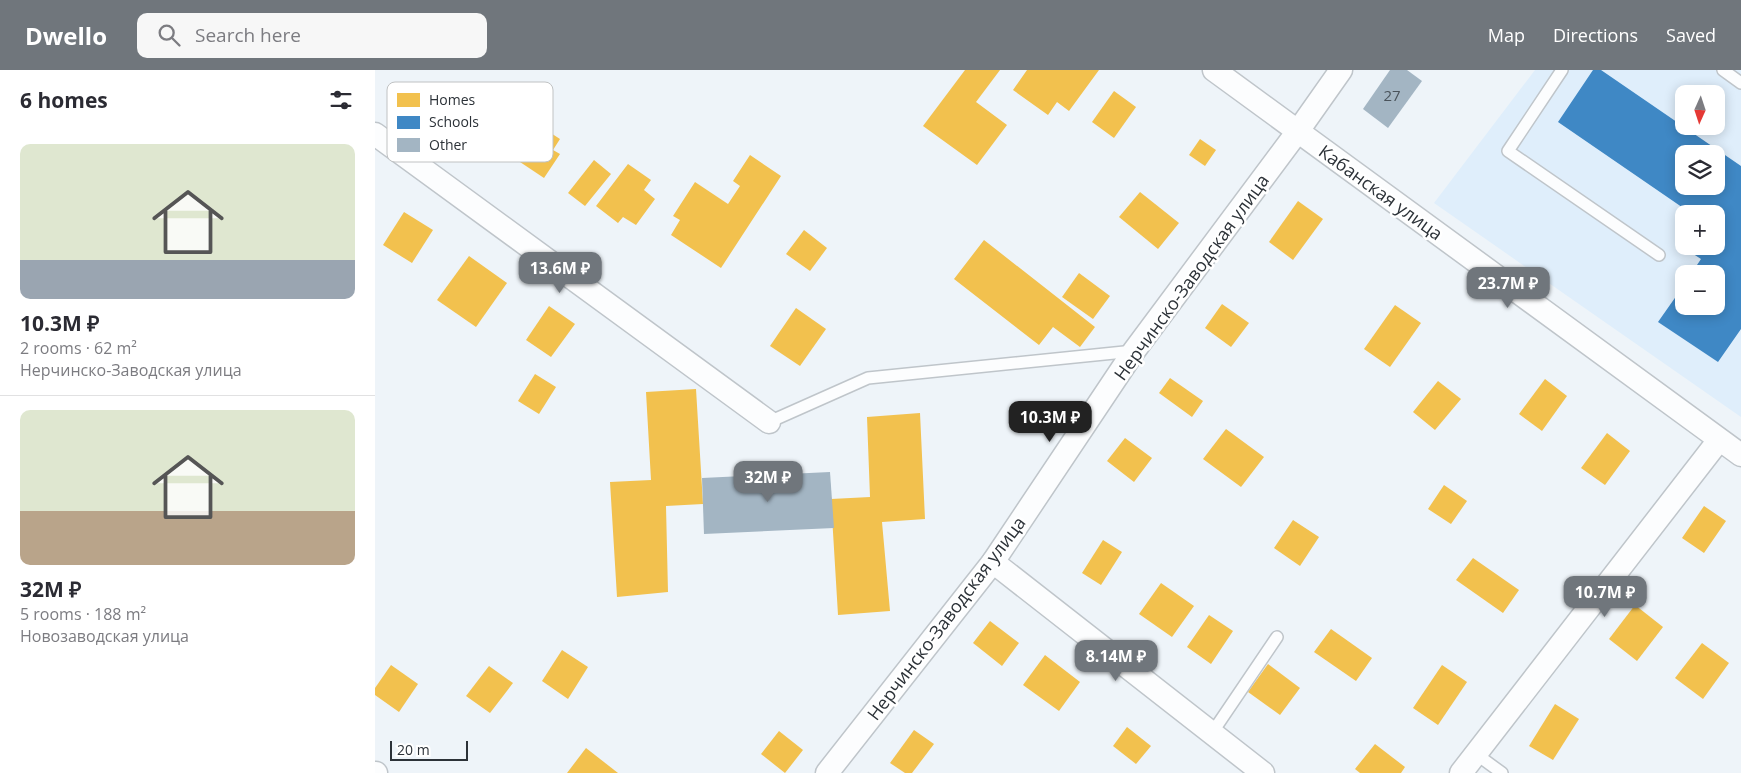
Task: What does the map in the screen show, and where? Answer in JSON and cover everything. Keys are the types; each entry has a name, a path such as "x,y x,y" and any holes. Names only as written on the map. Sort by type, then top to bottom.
{"street":[{"name":"Кабанская улица","path":"1214,70 1741,455"},
{"name":"Нерчинско-Заводская улица","path":"827,773 993,562 1135,350 1298,132 1341,70"},
{"path":"375,134 387,143"},
{"path":"413,162 769,422"},
{"path":"1461,773 1719,440"},
{"path":"993,562 1263,773"}],"lane":[{"path":"1562,70 1508,151 1659,255"},
{"path":"1723,70 1741,83"},
{"path":"769,422 868,378 1135,350"},
{"path":"1212,733 1277,637"},
{"path":"1476,754 1502,773"}],"shaded area":[{"path":"1535,70 1741,70 1741,417 1434,203"}],"building: Homes":[{"path":"965,70 1000,70 976,102 1007,125 977,165 923,126"},
{"path":"1027,70 1099,70 1069,111 1057,102 1048,115 1013,90"},
{"path":"1114,91 1136,107 1114,138 1092,122"},
{"path":"553,134 560,139 553,150"},
{"path":"1200,139 1216,150 1205,166 1189,155"},
{"path":"553,150 560,154 544,178 520,162 553,162"},
{"path":"750,155 781,176 721,268 671,235 680,220 673,216 695,182 728,204 740,186 733,181"},
{"path":"594,160 611,174 585,206 568,193"},
{"path":"628,164 651,180 644,190 655,199 636,225 623,217 618,223 596,206"},
{"path":"1140,192 1179,223 1158,249 1119,217"},
{"path":"1298,201 1323,219 1293,260 1269,242"},
{"path":"404,212 433,230 412,263 383,245"},
{"path":"804,230 827,248 810,271 786,254"},
{"path":"984,240 1095,327 1080,347 1053,327 1039,345 954,279"},
{"path":"469,256 507,283 476,327 437,300"},
{"path":"1079,273 1110,296 1093,319 1062,297"},
{"path":"1222,304 1249,323 1231,347 1205,328"},
{"path":"1395,305 1421,323 1390,367 1364,349"},
{"path":"549,306 575,324 551,357 526,340"},
{"path":"796,308 826,329 800,366 770,346"},
{"path":"535,374 556,387 539,414 518,401"},
{"path":"1170,378 1203,401 1192,417 1159,393"},
{"path":"1545,379 1567,396 1542,431 1519,414"},
{"path":"1438,381 1461,399 1435,430 1413,412"},
{"path":"696,389 703,504 666,506 668,592 617,597 610,482 651,480 646,392"},
{"path":"920,413 925,519 882,522 890,611 838,615 831,499 870,497 867,417"},
{"path":"1226,429 1264,457 1241,487 1203,459"},
{"path":"1607,433 1630,451 1605,485 1581,468"},
{"path":"1125,438 1152,458 1134,482 1107,461"},
{"path":"1444,485 1467,501 1451,524 1428,509"},
{"path":"1704,506 1726,521 1704,553 1682,538"},
{"path":"1293,520 1319,537 1300,566 1274,548"},
{"path":"1103,540 1122,552 1101,585 1082,573"},
{"path":"1473,558 1519,590 1503,613 1456,580"},
{"path":"1161,583 1194,606 1172,637 1139,614"},
{"path":"1635,605 1663,627 1637,661 1609,639"},
{"path":"1209,615 1233,631 1211,664 1187,647"},
{"path":"990,621 1019,643 1002,666 973,643"},
{"path":"1331,629 1372,658 1356,681 1314,652"},
{"path":"1702,643 1729,663 1703,699 1675,678"},
{"path":"562,650 588,667 568,699 542,681"},
{"path":"1045,655 1080,682 1059,711 1023,685"},
{"path":"1268,664 1300,688 1280,715 1248,692"},
{"path":"391,665 418,684 399,712 375,695 375,688"},
{"path":"1442,665 1467,682 1438,725 1413,708"},
{"path":"489,666 513,683 490,713 466,696"},
{"path":"1555,704 1579,719 1553,760 1529,746"},
{"path":"1127,727 1151,746 1136,764 1113,746"},
{"path":"914,730 934,744 912,773 905,773 890,763"},
{"path":"779,731 803,750 785,773 761,754"},
{"path":"1375,744 1405,767 1401,773 1360,773 1355,769"},
{"path":"586,748 618,773 567,773"}],"building: Schools":[{"path":"1593,70 1601,70 1675,121 1675,135 1696,135 1710,145 1675,145 1675,195 1725,195 1725,155 1741,166 1741,329 1718,362 1658,322 1675,298 1675,315 1725,315 1725,265 1697,265 1701,259 1695,255 1725,255 1725,205 1679,205 1558,122"}],"building: Other":[{"path":"1390,70 1407,70 1422,81 1388,128 1363,109"},
{"path":"830,472 834,528 704,534 702,478"}]}
